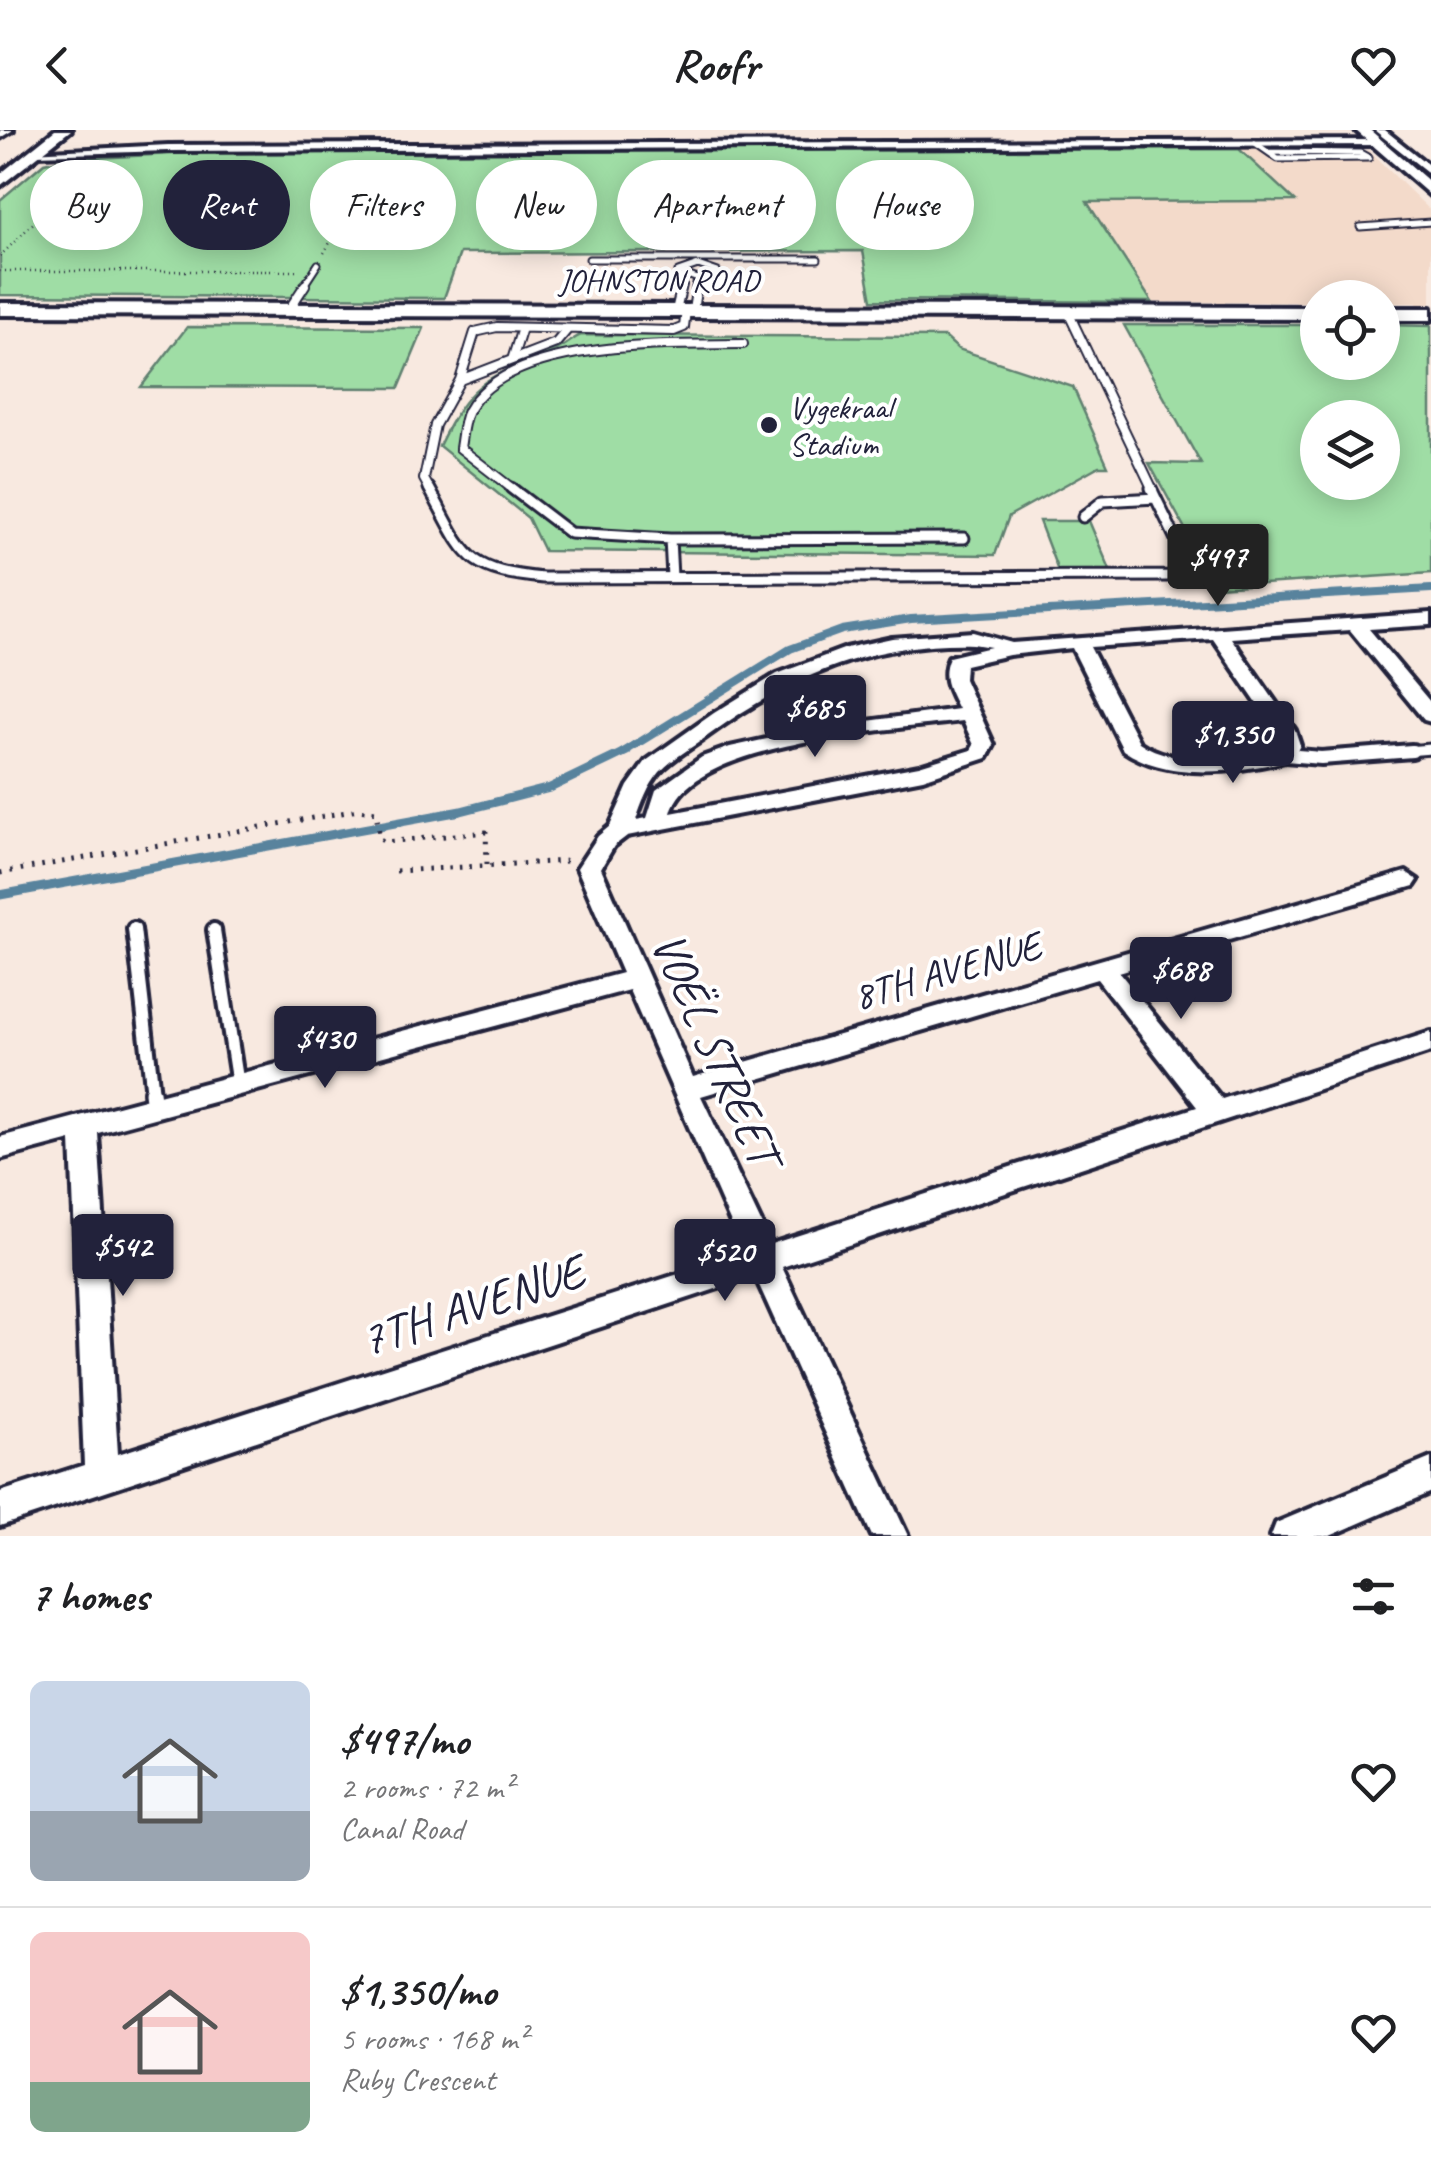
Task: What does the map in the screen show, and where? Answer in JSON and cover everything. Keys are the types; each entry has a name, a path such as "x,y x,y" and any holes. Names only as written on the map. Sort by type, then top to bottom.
{"street":[{"path":"0,180 64,130"},
{"path":"515,146 521,130"},
{"path":"714,130 716,146"},
{"path":"1051,130 1060,144"},
{"path":"1362,130 1378,136 1431,172"},
{"path":"4,156 214,148 1255,144 1378,136 1431,191"},
{"path":"1414,158 1431,158"},
{"name":"JOHNSTON ROAD","path":"0,308 1300,313"},
{"path":"1400,314 1431,314"},
{"path":"620,830 923,772 980,754 984,746 966,714 953,664 1009,649 1431,619"},
{"path":"1354,624 1431,716"},
{"path":"1078,642 1130,746 1143,757 1180,763 1286,755 1290,745 1285,730 1218,633"},
{"path":"589,868 606,842 620,830 639,786 654,766 818,659 858,647 913,640 984,638 1009,649"},
{"path":"658,823 664,795 709,762 737,750 822,733 966,714"},
{"name":"VOËL STREET","path":"589,868 685,1090 890,1536"},
{"name":"8TH AVENUE","path":"685,1090 1406,880"},
{"path":"1101,968 1217,1112"},
{"path":"0,1148 635,979"},
{"name":"7TH AVENUE","path":"0,1509 1431,1042"},
{"path":"84,1126 102,1476"},
{"path":"1289,1536 1431,1476"}],"lane":[{"path":"1255,144 1264,152 1278,159 1370,158 1360,153 1264,152"},
{"path":"1360,227 1431,222"},
{"path":"589,259 698,262 818,258"},
{"path":"684,277 698,279 718,272 698,262 680,269 684,277 684,328 522,328 475,332 460,380 436,425 424,480 464,552 493,573 544,578 1166,578 1178,573 1186,564 1068,312"},
{"path":"290,308 316,268"},
{"path":"685,310 698,279"},
{"path":"512,360 522,328"},
{"path":"460,380 556,343 567,330"},
{"path":"744,344 583,351 536,364 505,377 470,401 459,429 460,448 570,532 670,539 964,538"},
{"path":"1083,516 1103,501 1156,498"},
{"path":"670,539 672,577"},
{"path":"1286,755 1320,758 1431,750"},
{"path":"134,929 154,1107"},
{"path":"214,930 238,1084"}],"path":[{"path":"0,256 30,227"},
{"path":"0,271 316,268 326,250"},
{"path":"0,873 358,810 376,812 380,839 486,832 487,864"},
{"path":"396,871 566,861 589,868"}],"shaded area":[{"path":"1240,149 1369,151 1431,211 1431,303 1400,303 1400,280 1300,280 1300,302 1152,302 1086,201 1293,201"}],"green space":[{"path":"1239,149 1295,201 1087,202 1152,302 872,300 863,251 460,253 444,298 0,295 0,200 30,175 30,250 143,250 143,160 58,160 190,153"},
{"path":"1124,325 1300,325 1300,380 1400,380 1400,325 1431,326 1431,573 1217,587 1149,463 1201,464"},
{"path":"187,327 424,328 399,388 141,387"},
{"name":"Vygekraal Stadium","path":"581,335 945,337 958,349 1073,387 1108,466 1099,466 1009,516 995,555 544,551 528,518 439,446 461,406 484,383"},
{"path":"1039,521 1089,521 1110,570 1058,571"}],"waterway":[{"path":"622,753 790,649 842,630 911,619 1431,589"},
{"path":"0,895 461,811 550,788 627,751"}],"place":[{"name":"Vygekraal Stadium","path":"769,425"}]}
